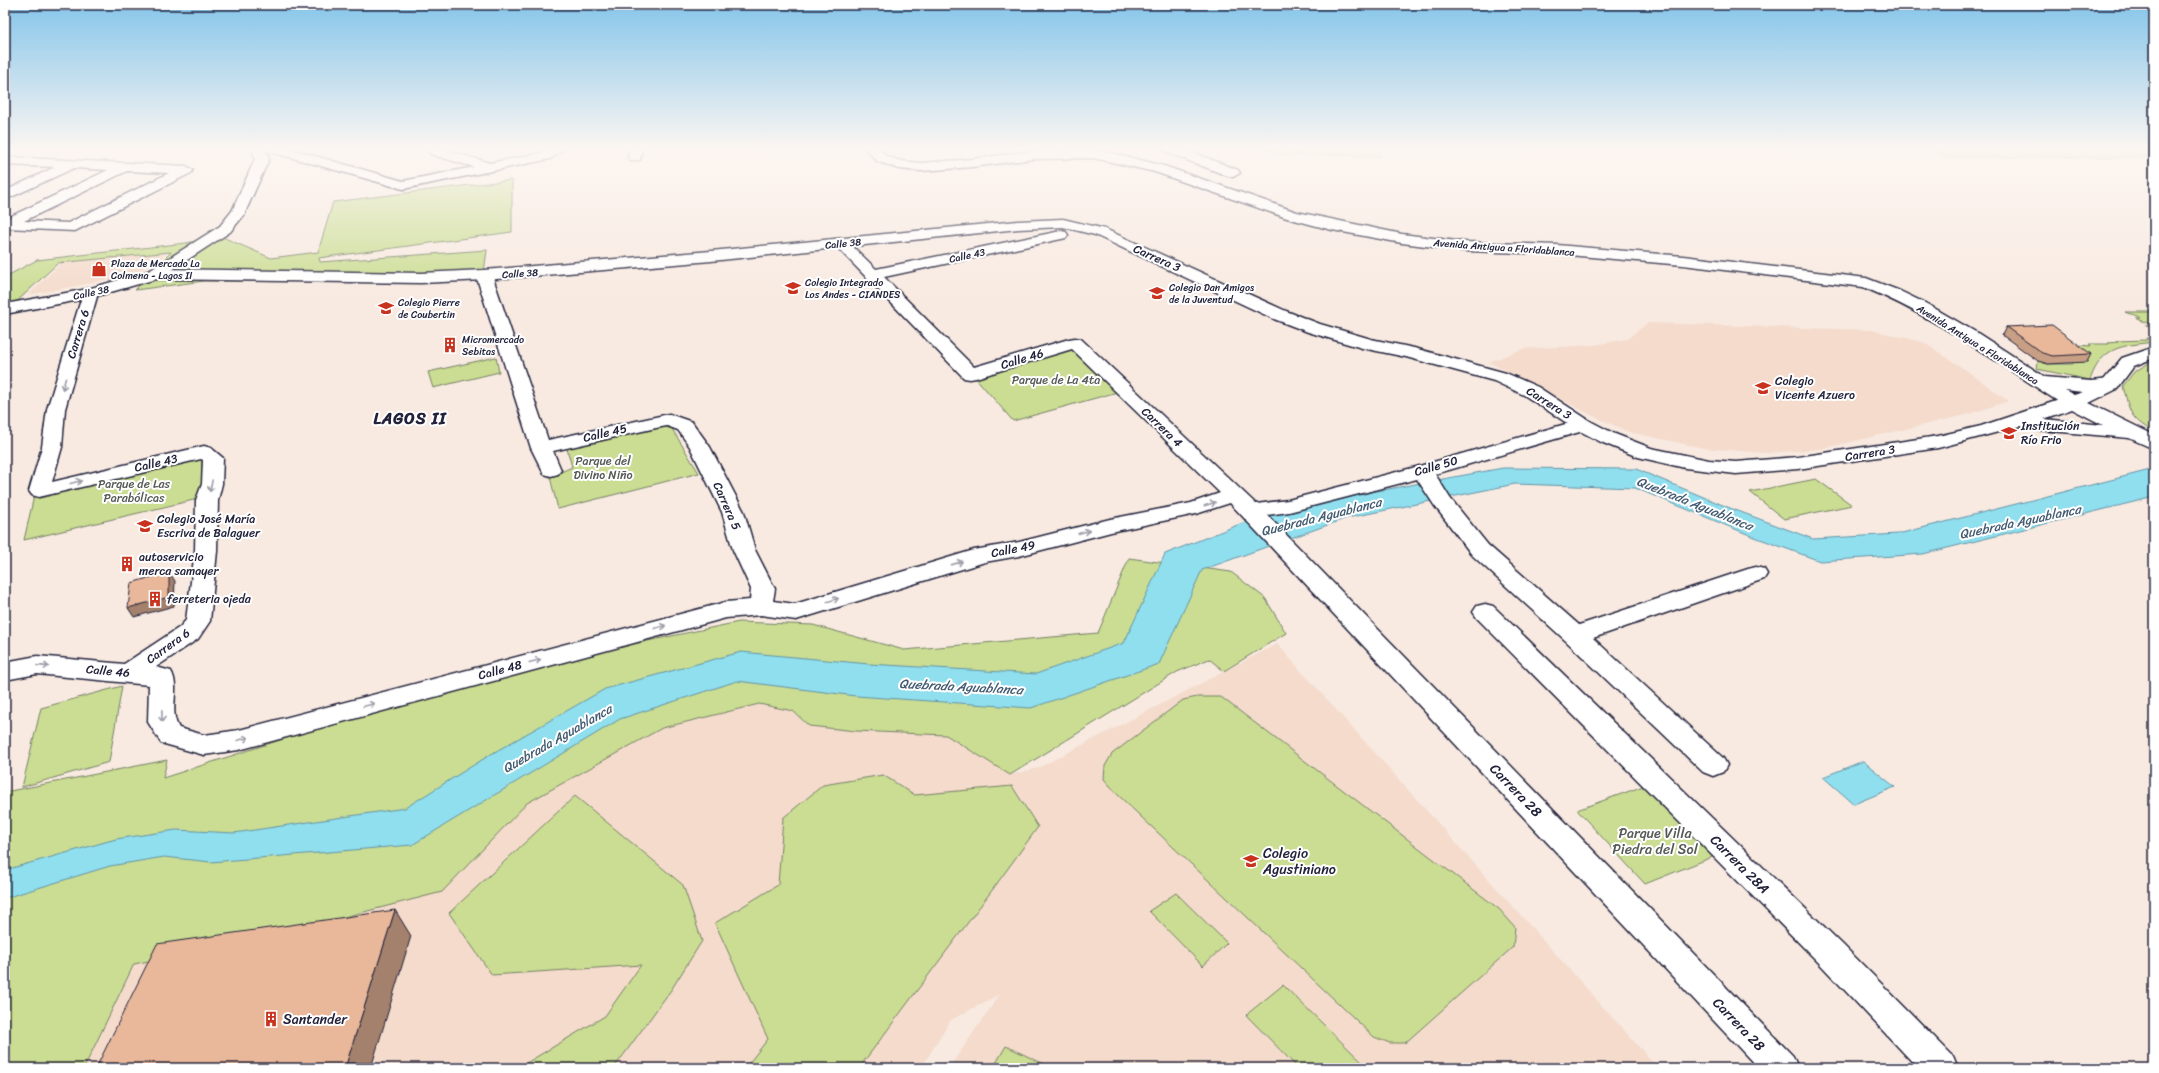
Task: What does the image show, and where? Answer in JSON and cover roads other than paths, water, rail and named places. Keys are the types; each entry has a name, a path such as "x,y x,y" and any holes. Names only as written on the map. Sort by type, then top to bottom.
{"street":[{"path":"6,224 60,198"},
{"path":"6,224 70,228 130,198"},
{"path":"155,274 225,229 239,212 245,198"},
{"name":"Avenida Antigua a Floridablanca","path":"1241,198 1265,207 1314,221 1387,236 1448,245 1571,250 1639,256 1866,283 1929,310 2034,380 2079,405 2091,414 2126,431"},
{"name":"Calle 38","path":"5,309 90,293 155,274 337,277 484,275 586,268 842,244 1037,223"},
{"name":"Carrera 3","path":"1037,223 1063,223 1100,232 1280,315 1314,328 1368,344 1408,352 1500,377 1531,391 1582,425 1645,453 1685,462 1736,468 1798,463 1845,457 1938,442 2079,405 2110,385"},
{"name":"Calle 43","path":"872,275 1061,235"},
{"path":"842,244 872,275"},
{"path":"484,275 541,448 551,470"},
{"name":"Calle 46","path":"872,275 970,374 1075,343"},
{"name":"Carrera 6","path":"38,491 52,448 56,409 90,293"},
{"name":"Carrera 4","path":"1075,343 1253,514"},
{"path":"2154,352 2128,362 2110,385 2113,410 2126,431 2154,448"},
{"path":"2034,380 2091,387 2110,385"},
{"name":"Calle 45","path":"541,448 669,420"},
{"name":"Carrera 5","path":"669,420 685,426 700,447 730,507 744,550 763,589 761,607"},
{"path":"2013,423 2126,431 2154,443"},
{"name":"Calle 50","path":"1253,514 1426,475 1582,425"},
{"name":"Calle 43","path":"38,491 204,452"},
{"name":"Carrera 6","path":"130,673 189,633 198,621 206,550 207,500 212,484 213,471 213,458 204,452"},
{"path":"1426,475 1441,501 1480,550 1575,635 1713,765"},
{"name":"Calle 49","path":"796,612 982,555 1019,549 1110,526 1196,508 1233,495"},
{"name":"Carrera 28","path":"1253,514 1781,1068"},
{"path":"1575,635 1756,574"},
{"name":"Calle 48","path":"204,745 239,740 726,610 761,607 796,612"},
{"name":"Carrera 28A","path":"1485,612 1832,955 1941,1068"},
{"name":"Calle 46","path":"5,671 37,665 162,677 161,722 170,736 204,745"}],"water":[{"name":"Quebrada Aguablanca","path":"1503,468 1636,469 1730,508 1813,539 1898,534 2154,469 2154,497 1923,554 1820,561 1752,536 1635,488 1515,484 1347,518 1202,570 1159,664 1031,708 856,696 737,681 620,719 412,845 211,862 164,857 110,866 5,898 5,870 116,839 176,830 234,833 405,808 493,753 605,689 741,652 869,664 1036,674 1124,643 1165,554 1255,518 1334,499"},
{"path":"1863,761 1895,787 1854,804 1823,777"}],"place":[{"name":"Plaza de Mercado La Colmena - Lagos II","path":"99,269"},
{"name":"Colegio Integrado Los Andes - CIANDES","path":"793,288"},
{"name":"Colegio Dan Amigos de la Juventud","path":"1157,293"},
{"name":"Colegio Pierre de Coubertin","path":"386,308"},
{"name":"Micromercado Sebitas","path":"450,345"},
{"name":"Colegio Vicente Azuero","path":"1763,388"},
{"name":"Institución Río Frio","path":"2009,433"},
{"name":"Colegio José María Escriva de Balaguer","path":"145,526"},
{"name":"autoservicio merca samayer","path":"127,564"},
{"name":"ferreteria ojeda","path":"155,599"},
{"name":"Colegio Agustiniano","path":"1251,861"},
{"name":"Santander","path":"271,1019"}],"district":[{"name":"LAGOS II","path":"410,418"}],"park label":[{"name":"Parque de La 4ta","path":"1056,380"},
{"name":"Parque del Divino Niño","path":"603,468"},
{"name":"Parque de Las Parabólicas","path":"134,491"},
{"name":"Parque Villa Piedra del Sol","path":"1655,842"}]}
